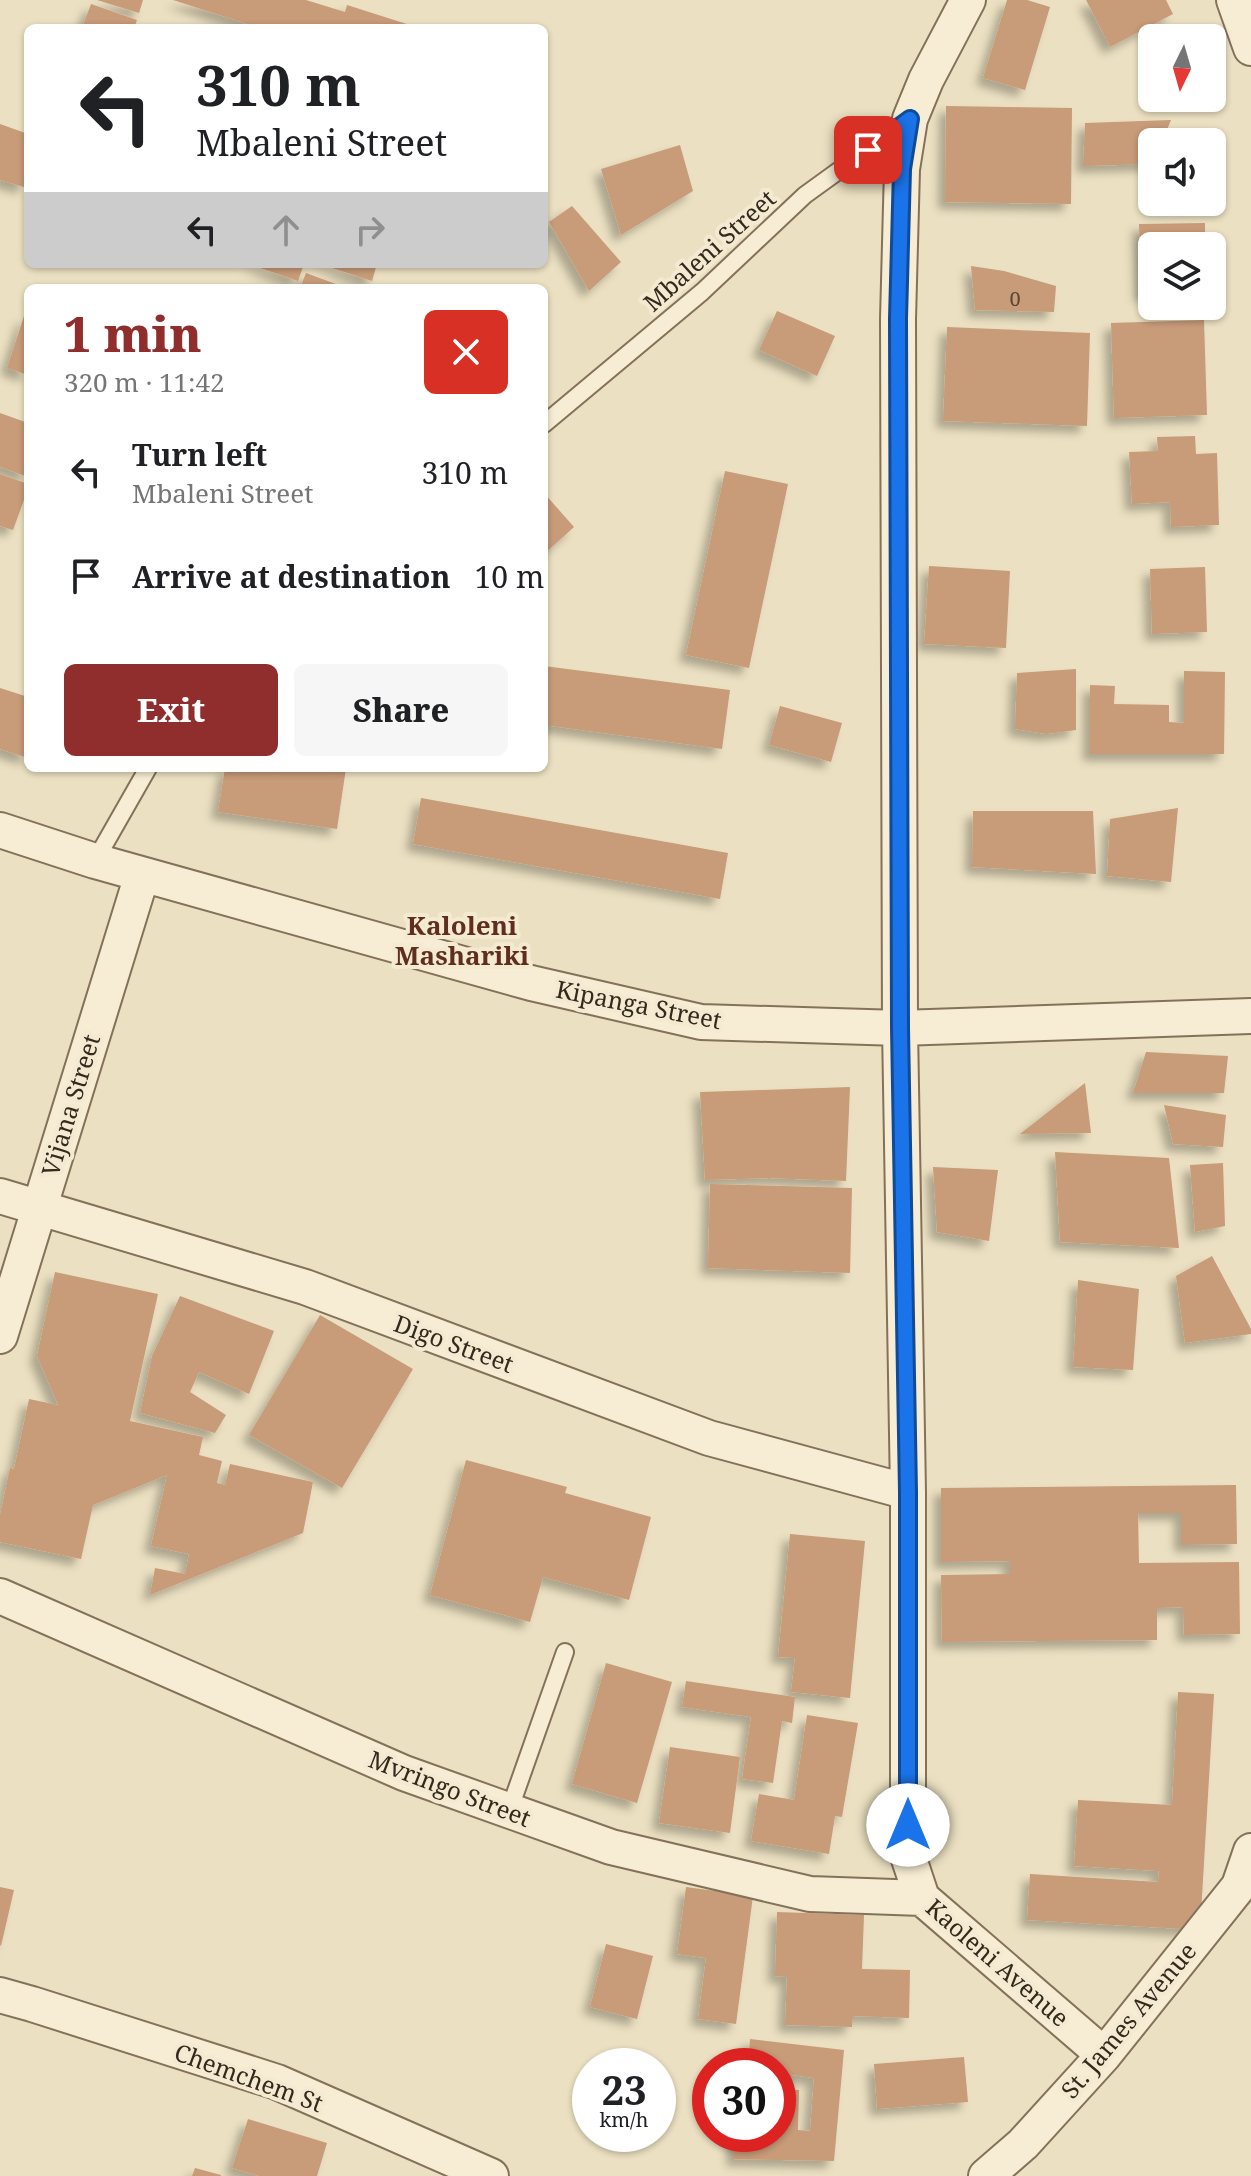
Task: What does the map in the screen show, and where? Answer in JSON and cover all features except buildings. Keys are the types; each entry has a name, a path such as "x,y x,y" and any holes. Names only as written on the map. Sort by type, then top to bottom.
{"street":[{"name":"Kaoleni Avenue","path":"968,0 926,80 910,119 902,169 898,319 900,1028 908,1492 908,1856 922,1898 1104,2055"},
{"path":"1234,0 1251,48"},
{"name":"Kipanga Street","path":"0,830 142,875 531,983 701,1022 900,1028 1251,1016"},
{"name":"Vijana Street","path":"0,1336 142,875"},
{"name":"Digo Street","path":"0,1196 305,1287 709,1438 908,1492"},
{"name":"Mvringo Street","path":"0,1596 404,1773 611,1847 810,1894 922,1898"},
{"name":"St. James Avenue","path":"986,2176 1023,2144 1245,1900 1251,1851"},
{"name":"Chemchem St","path":"0,1995 277,2082 491,2176"}],"lane":[{"name":"Mbaleni Street","path":"548,421 702,292 805,195 910,119"},
{"path":"95,861 146,772"},
{"path":"509,1811 565,1652"}],"district":[{"name":"Kaloleni Mashariki","path":"462,940"}],"route":[{"path":"868,150 910,119 902,169 898,319 900,1028 908,1492 908,1825"}]}
